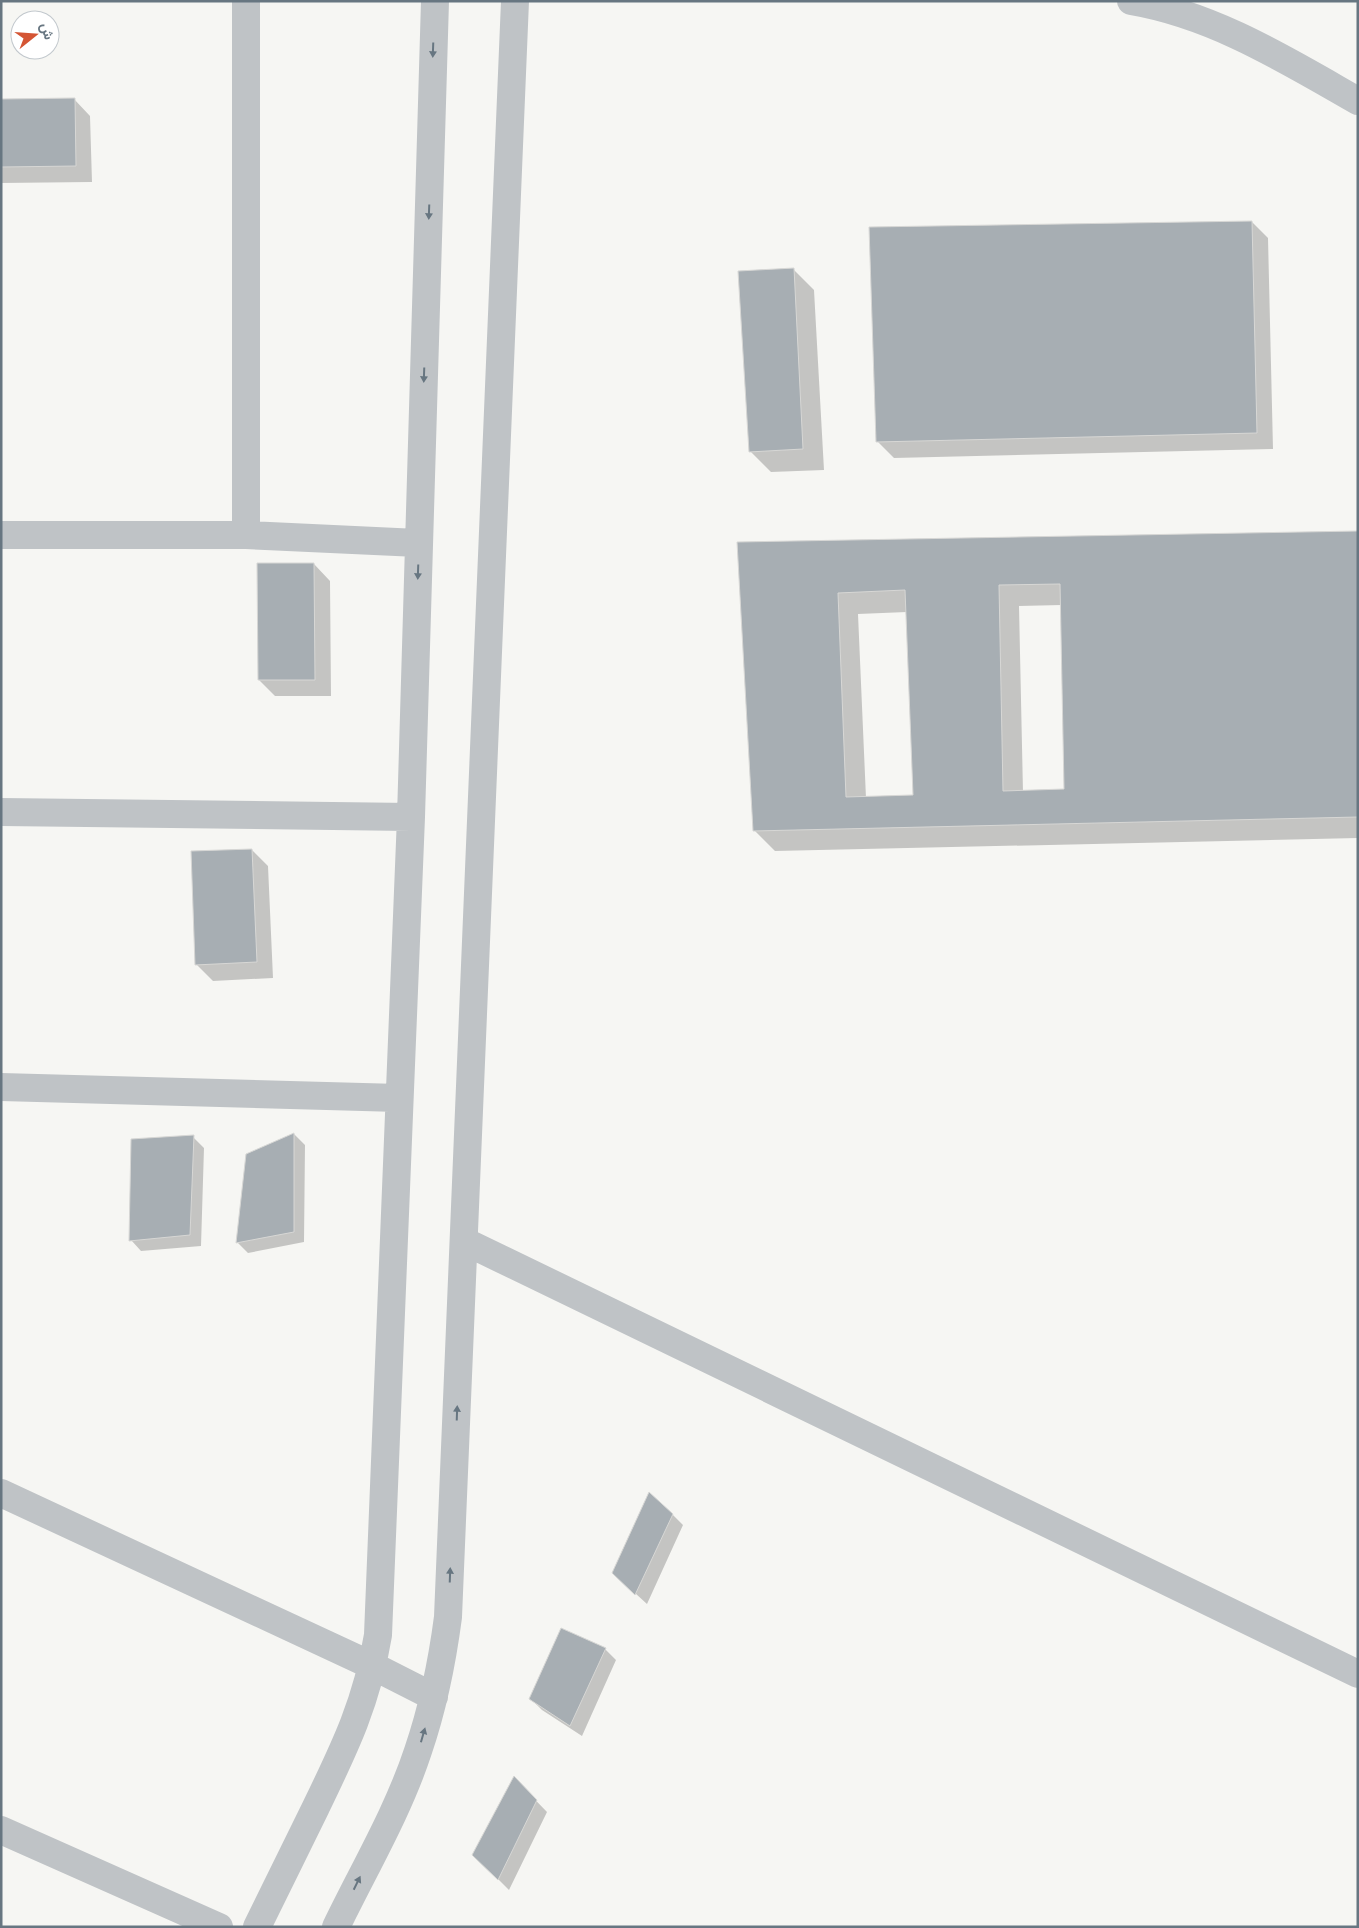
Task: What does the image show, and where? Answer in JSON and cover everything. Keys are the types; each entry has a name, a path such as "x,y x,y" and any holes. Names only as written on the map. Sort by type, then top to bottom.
{"street":[{"path":"246,1 246,536"},
{"path":"257,1927 348,1741 362,1704 373,1666 380,1604 411,818 435,1"},
{"path":"336,1927 396,1804 418,1752 443,1658 448,1617 515,1"},
{"path":"1131,1 1191,16 1238,34 1358,101"},
{"path":"1,535 246,536 418,543"},
{"path":"1,812 411,818"},
{"path":"1,1087 399,1098"},
{"path":"464,1241 1358,1674"},
{"path":"1,1493 373,1666 434,1697"},
{"path":"1,1830 219,1927"}],"building":[{"path":"75,98 76,166 1,167 1,99"},
{"path":"1252,221 1257,433 876,442 869,227"},
{"path":"794,268 803,449 749,452 738,271"},
{"path":"1358,531 1358,817 753,831 737,542","holes":["1060,584 1064,789 1003,791 999,585","905,590 913,795 846,797 838,593"]},
{"path":"257,563 314,563 315,680 258,680"},
{"path":"252,849 257,962 195,965 191,851"},
{"path":"294,1133 294,1232 236,1243 246,1154"},
{"path":"194,1135 190,1235 129,1241 131,1139"},
{"path":"649,1492 673,1514 635,1595 612,1573"},
{"path":"561,1628 606,1648 570,1726 529,1699"},
{"path":"514,1776 537,1800 498,1880 472,1855"}]}
